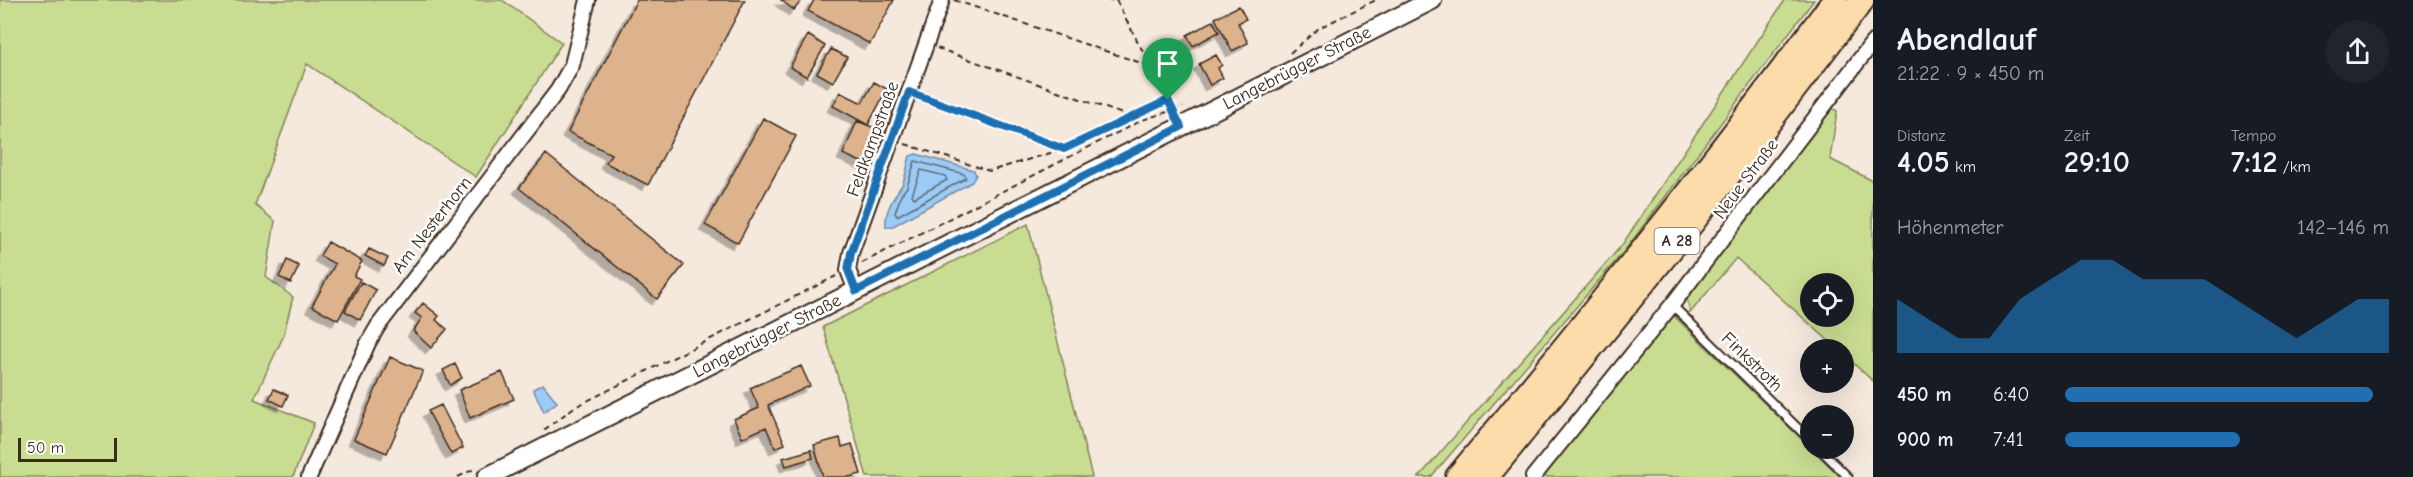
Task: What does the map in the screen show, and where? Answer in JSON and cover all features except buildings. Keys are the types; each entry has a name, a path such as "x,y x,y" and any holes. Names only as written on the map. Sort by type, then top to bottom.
{"highway":[{"name":"A 28","path":"1486,477 1693,221 1862,0"},
{"name":"A 28","path":"1458,477 1583,327 1763,97 1833,1"}],"street":[{"name":"Am Nesterhorn","path":"309,477 368,343 378,326 558,90 572,65 588,0"},
{"name":"Feldkampstraße","path":"848,270 851,253 942,0"},
{"name":"Langebrügger Straße","path":"482,472 856,291 1432,0"},
{"name":"Neue Straße","path":"1533,477 1672,305 1873,42"},
{"path":"848,270 856,291"}],"lane":[{"name":"Finkstroth","path":"1672,305 1800,430"},
{"path":"1830,459 1848,477"}],"path":[{"path":"953,0 1150,66"},
{"path":"1107,0 1115,0 1181,127"},
{"path":"1284,58 1319,28 1376,0"},
{"path":"926,45 1131,117"},
{"path":"909,92 1064,149"},
{"path":"893,140 990,171 1064,149 1168,100"},
{"path":"536,436 573,408 1142,120 1186,106"},
{"path":"458,477 482,472"}],"green space":[{"path":"0,0 502,0 562,43 476,177 307,64 255,205 275,221 266,277 293,297 283,337 254,399 314,423 293,477 0,477"},
{"path":"1785,0 1814,0 1625,250 1431,477 1419,477 1622,245"},
{"path":"1830,107 1837,111 1830,159 1873,181 1873,381 1854,364 1854,339 1827,339 1813,327 1854,327 1854,273 1800,273 1800,315 1736,258 1690,313 1687,298"},
{"path":"1028,224 1092,477 867,477 823,327"},
{"path":"1673,315 1800,437 1800,459 1822,459 1841,477 1543,477"}],"water":[{"path":"916,154 974,170 976,175 972,182 893,226 886,227 888,210 903,182 910,156"},
{"path":"543,384 557,402 544,412 533,389"}],"route":[{"path":"909,92 1064,149 1168,100 1181,127 856,291 848,270 851,253 909,92"}]}
